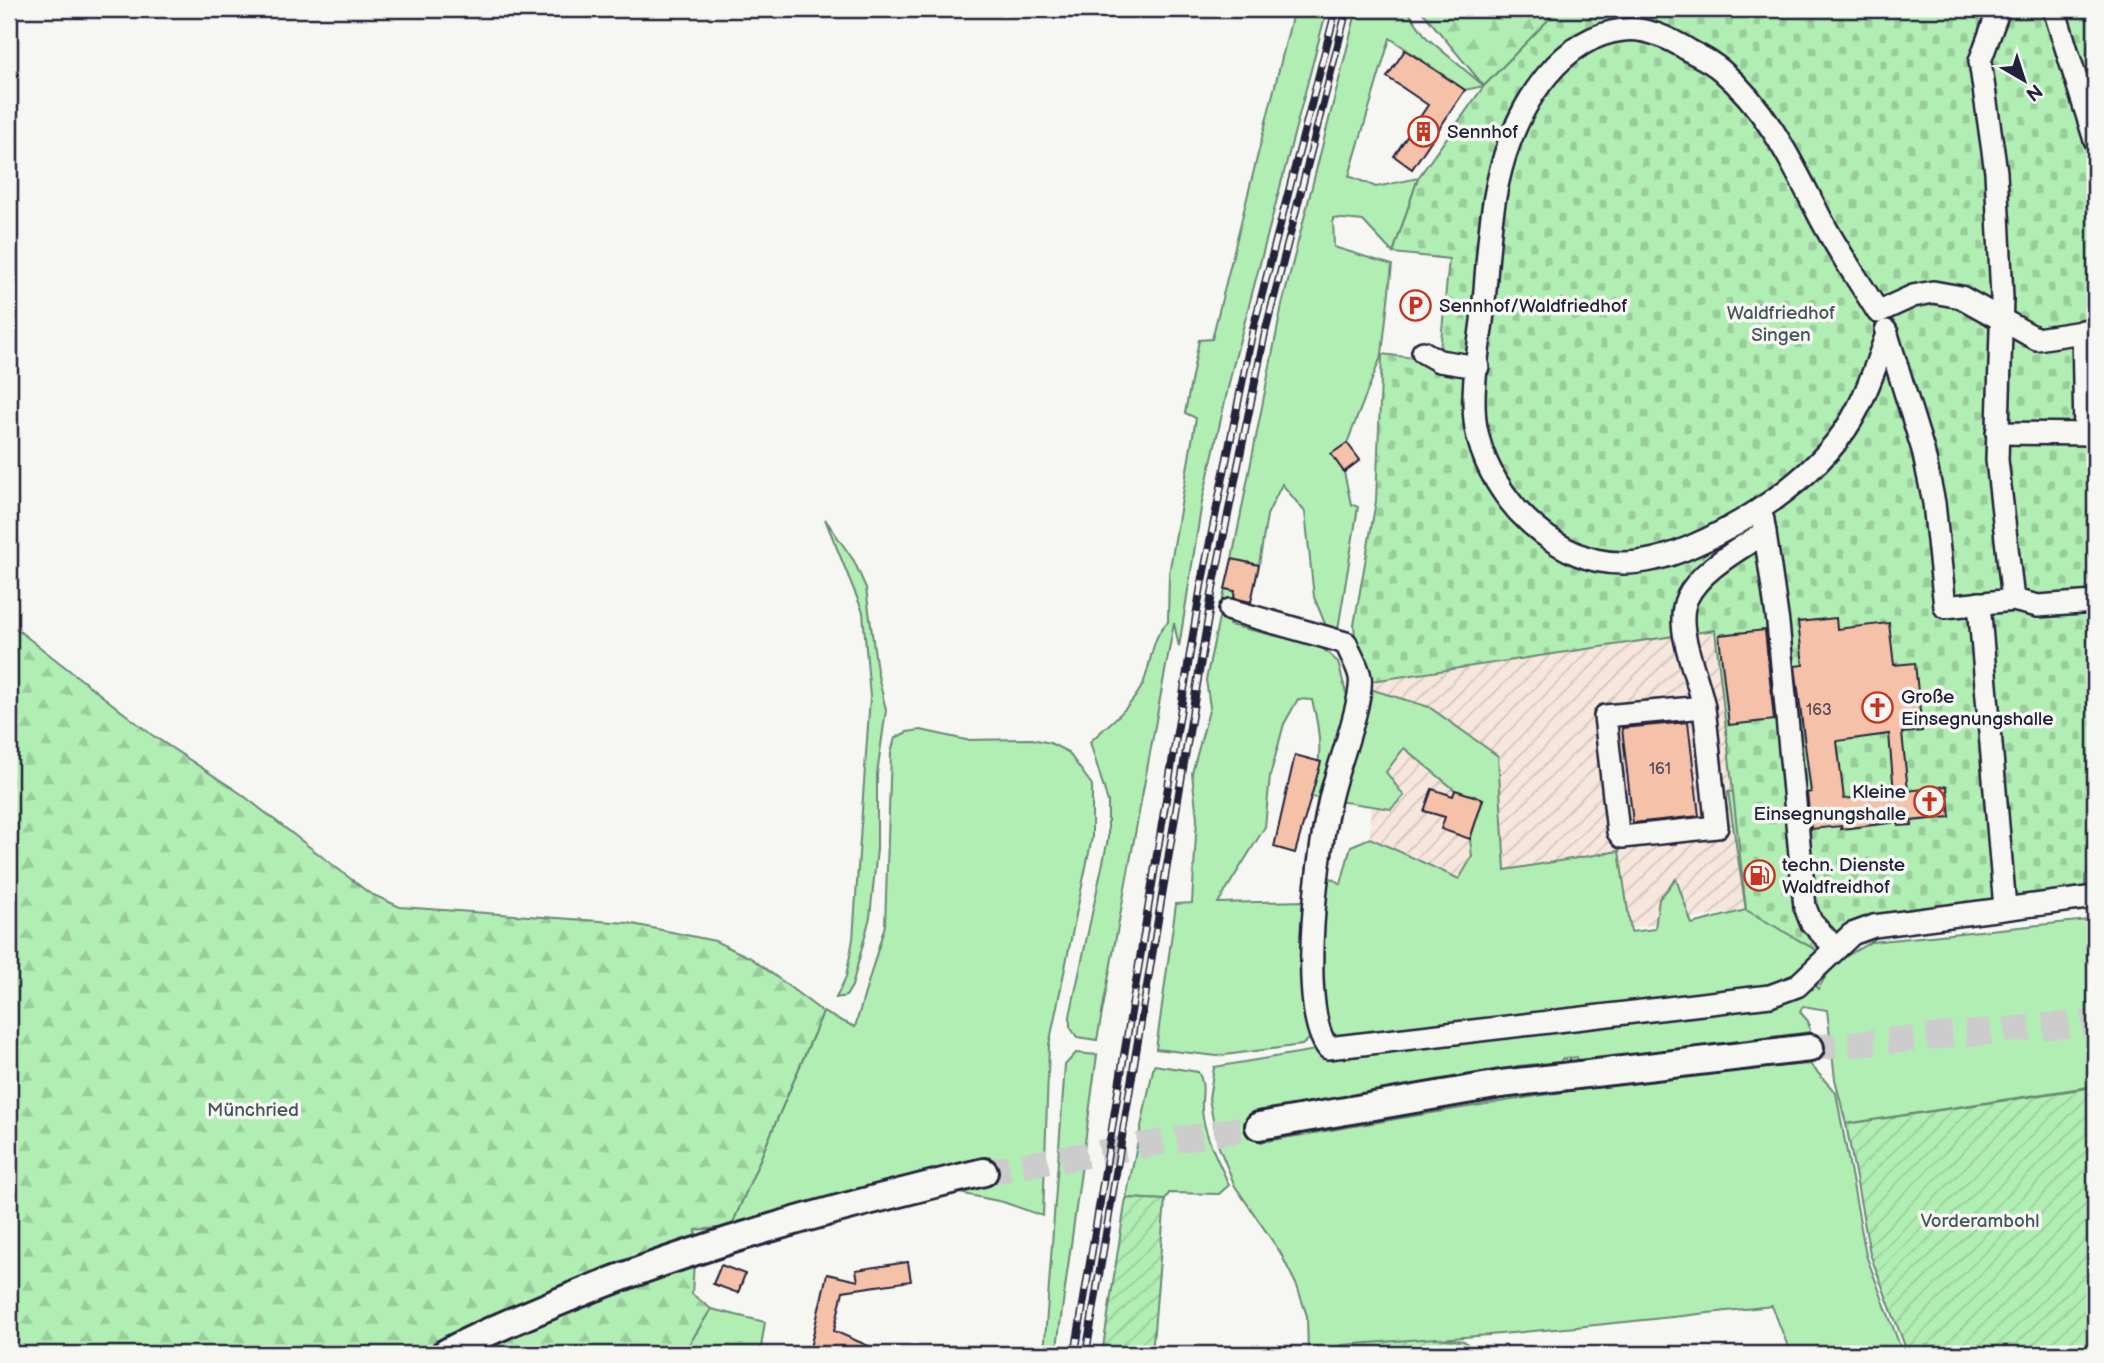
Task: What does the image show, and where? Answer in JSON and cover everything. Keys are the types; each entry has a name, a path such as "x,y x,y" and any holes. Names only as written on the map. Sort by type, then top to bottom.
{"main road":[{"path":"1259,1126 1502,1084 1810,1048"},
{"path":"444,1354 607,1282 703,1248 824,1212 984,1172"}],"lane":[{"path":"1999,9 1980,61 1996,172 2001,317 1997,433 2013,600"},
{"path":"2054,9 2095,140"},
{"path":"1887,334 1857,411 1834,445 1803,475 1733,527 1665,558 1632,564 1612,563 1577,555 1550,542 1503,494 1488,469 1476,426 1478,367 1490,244 1505,155 1526,106 1567,54 1592,39 1623,29 1653,33 1681,45 1719,67 1746,94 1779,137 1822,222 1878,312 1887,334 1923,450 1934,503 1945,607 2013,600 2038,606 2095,602"},
{"path":"1878,312 1913,296 1934,292 1961,296 2037,339 2089,330 2093,435 1997,433"},
{"path":"1423,352 1439,361 1478,367"},
{"path":"1761,508 1778,623 1805,907 1811,922 1836,949"},
{"path":"1704,706 1605,716 1618,832 1622,837 1717,827 1704,706 1696,668 1687,650 1686,601 1697,582 1765,532"},
{"path":"1979,603 2005,908"},
{"path":"1230,610 1346,643 1360,677 1358,697 1328,806 1313,912 1312,974 1320,1038 1328,1048 1770,996 1797,986 1852,934 1874,926 2095,897"}],"shaded area":[{"path":"1715,630 1746,910 1509,947 1370,838 1372,681"}],"green space":[{"path":"1294,9 1327,9 1233,366 1202,502 1179,647 1174,623 1097,1040 1077,1037 1070,1027 1070,1016 1108,839 1108,802 1090,742 1125,710 1137,695 1145,678 1154,644 1168,622 1169,574 1196,418 1185,413 1199,340 1212,339"},
{"path":"1357,9 1406,9 1427,38 1484,86 1465,90 1390,38 1349,176 1376,187 1418,178 1393,253 1363,221 1333,218 1334,247 1392,265 1382,354 1347,443 1332,454 1344,472 1351,504 1358,507 1335,648 1314,597 1305,512 1282,484 1267,515 1259,565 1232,559 1282,305"},
{"path":"1420,9 1559,9 1484,86"},
{"name":"Waldfriedhof Singen","path":"1559,9 2095,9 2095,862 2085,876 2085,888 1867,916 1848,924 1818,951 1746,910 1715,630 1372,681 1356,648 1354,625 1376,501 1382,354 1439,361 1449,259 1393,253 1418,178 1484,86"},
{"path":"825,519 854,561 866,588 877,671 886,710 877,774 877,849 870,917 852,986 846,996 836,998 846,977 853,939 870,697 863,612"},
{"path":"1225,589 1235,591 1229,625 1320,646 1338,662 1346,693 1360,686 1429,707 1498,756 1505,870 1619,851 1631,932 1655,929 1659,899 1676,879 1692,924 1746,910 1728,792 1771,786 1797,939 1818,951 1802,974 1776,987 1341,1038 1328,1028 1322,1015 1320,997 1320,954 1329,877 1341,884 1351,846 1370,838 1459,879 1472,857 1470,839 1483,800 1455,790 1404,748 1386,772 1404,796 1391,809 1311,797 1319,760 1318,726 1312,700 1298,699 1284,724 1270,776 1265,827 1218,903 1307,901 1313,1036 1302,1045 1217,1056 1156,1049 1176,904 1192,903 1197,818 1192,773 1210,707 1206,680"},
{"name":"Münchried","path":"9,623 152,735 240,793 369,893 400,907 628,923 715,941 751,958 823,1012 731,1227 696,1230 692,1294 711,1309 683,1354 9,1354"},
{"path":"921,730 966,740 1032,739 1050,743 1068,752 1092,785 1092,838 1049,1045 1043,1216 1003,1202 959,1193 978,1186 971,1162 731,1227 823,1012 855,1027 885,925 891,753 895,738 907,732"},
{"path":"2088,920 2091,950 2095,950 2095,1086 1846,1124 1835,1079 1827,1010 1803,1006 1800,1012 1808,1021 1810,1032 1578,1062 1577,1057 1562,1059 1560,1062 1517,1066 1498,1073 1257,1111 1261,1142 1603,1086 1810,1064 1836,1093 1866,1255 1903,1354 1791,1354 1772,1306 1619,1323 1357,1345 1308,1354 1307,1316 1297,1286 1280,1252 1235,1186 1218,1145 1209,1099 1214,1067 1328,1048 1770,996 1808,977 1818,989 1833,964 1871,942"},
{"path":"1076,1053 1097,1055 1056,1354 1044,1354 1065,1065"},
{"path":"1154,1065 1198,1072 1203,1085 1202,1110 1206,1129 1229,1185 1219,1194 1169,1193 1165,1200 1126,1198"},
{"name":"Vorderambohl","path":"2095,1087 2095,1354 1908,1354 1870,1254 1846,1124"},
{"path":"1126,1198 1165,1200 1152,1354 1102,1354"},
{"path":"711,1309 765,1322 760,1354 683,1354"},
{"path":"1436,1338 1464,1341 1478,1354 1319,1354 1342,1345"}],"building":[{"name":"Sennhof","path":"1405,50 1465,90 1412,169 1394,156 1428,105 1387,77"},
{"path":"1347,443 1360,460 1344,472 1331,454"},
{"path":"1232,559 1259,565 1251,602 1234,598 1235,591 1225,589"},
{"path":"1836,618 1837,629 1889,623 1894,665 1915,663 1922,731 1902,733 1908,791 1947,786 1950,817 1911,821 1912,825 1898,826 1898,822 1841,829 1841,826 1811,829 1807,793 1811,792 1795,666 1803,665 1798,622","holes":["1889,734 1894,793 1844,799 1837,741"]},
{"path":"1765,630 1774,720 1729,725 1719,635"},
{"path":"1688,722 1699,816 1633,823 1622,728"},
{"path":"1295,755 1321,762 1295,853 1274,847"},
{"path":"1432,789 1453,796 1455,790 1483,799 1470,839 1441,829 1445,817 1424,811"},
{"path":"908,1262 911,1281 843,1291 834,1331 887,1354 839,1354 810,1348 827,1274 858,1281 856,1270"},
{"path":"721,1265 745,1274 738,1293 713,1284"}],"tunnel":[{"path":"1810,1048 2095,1022"},
{"path":"984,1172 1259,1126"}],"railway":[{"path":"1075,1354 1201,586 1253,329 1336,9"},
{"path":"1086,1354 1213,588 1265,333 1347,9"}],"place":[{"name":"Sennhof","path":"1424,131"},
{"name":"Sennhof/Waldfriedhof","path":"1416,305"},
{"name":"Große Einsegnungshalle","path":"1878,707"},
{"name":"Kleine Einsegnungshalle","path":"1929,802"},
{"name":"techn. Dienste Waldfreidhof","path":"1759,875"}]}
